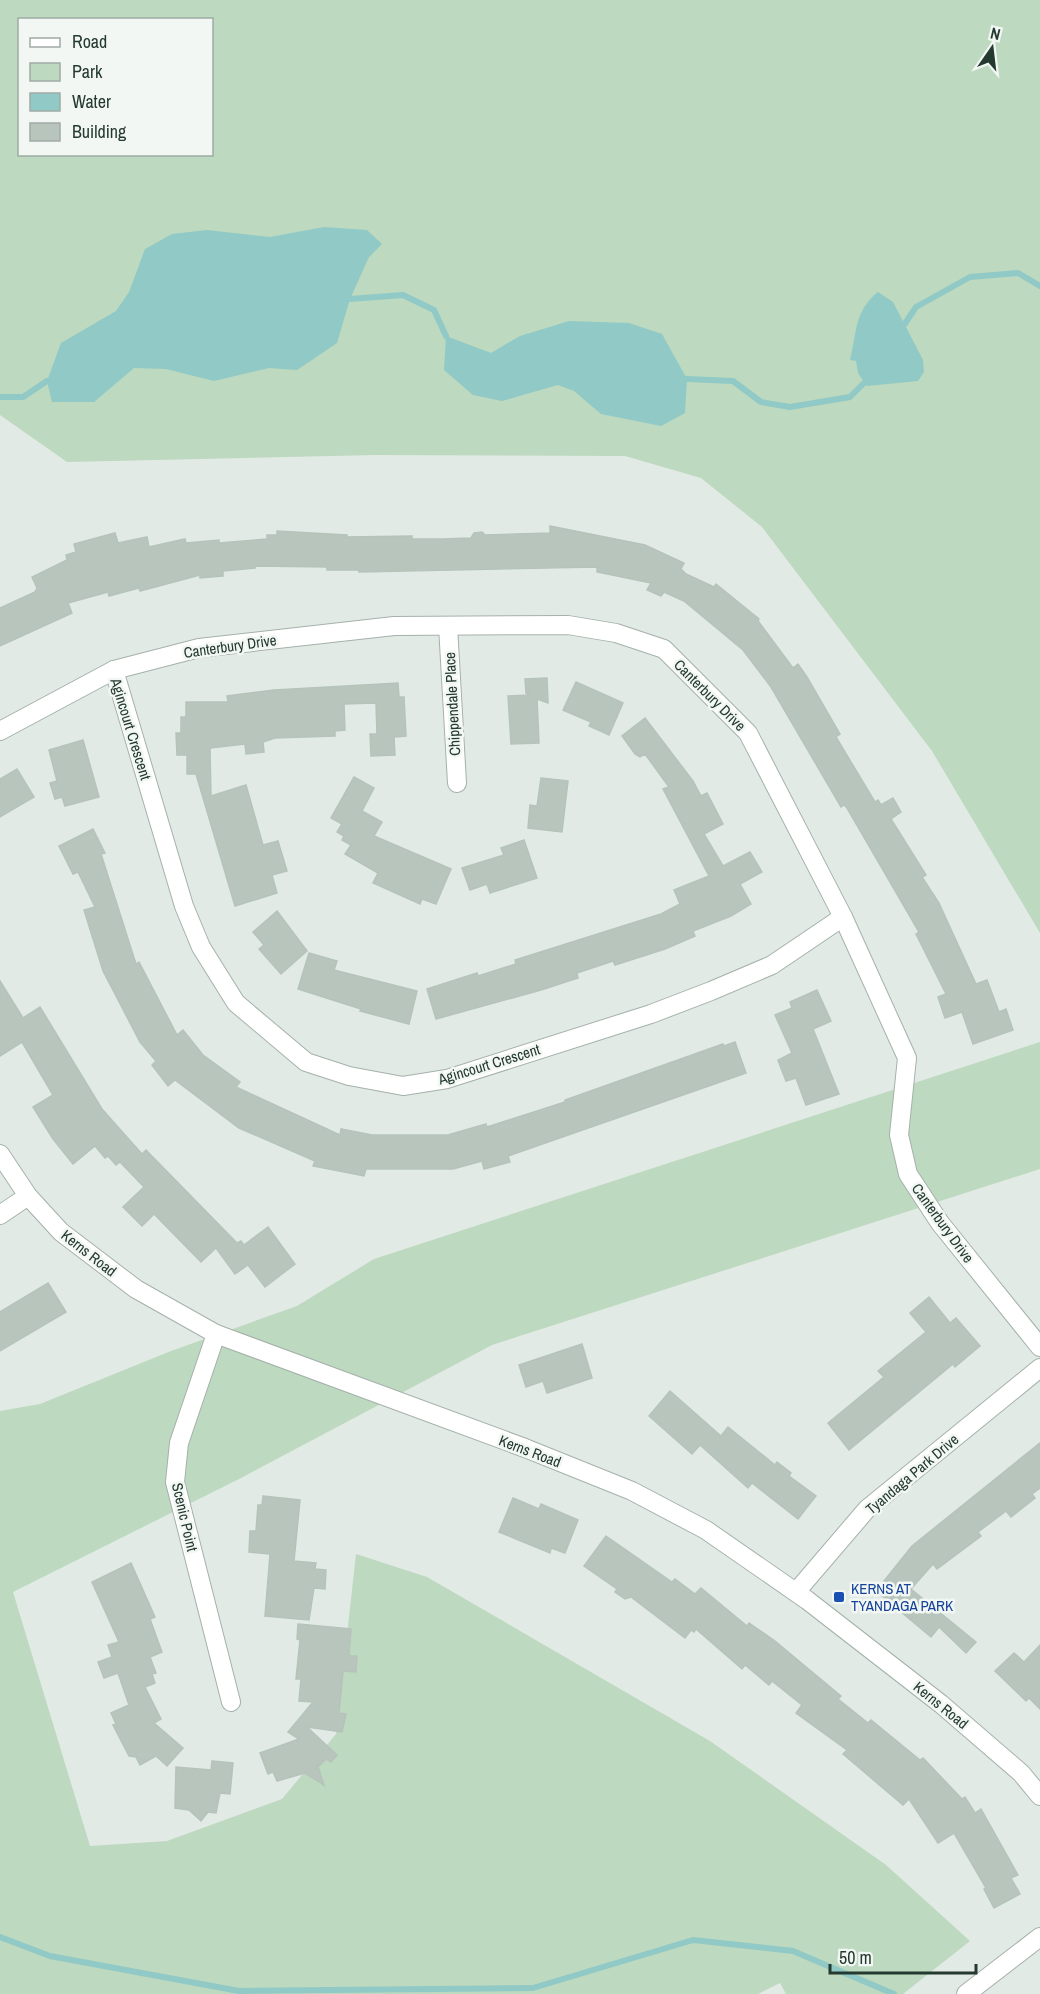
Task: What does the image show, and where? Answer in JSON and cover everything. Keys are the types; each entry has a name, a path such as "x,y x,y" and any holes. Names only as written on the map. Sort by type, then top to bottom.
{"street":[{"name":"Canterbury Drive","path":"0,731 114,670 199,648 394,626 568,625 616,633 664,649 748,733 843,917 907,1058 898,1135 908,1173 940,1223 1040,1347"},
{"name":"Chippendale Place","path":"448,626 457,783"},
{"name":"Agincourt Crescent","path":"114,670 184,906 201,947 236,1003 306,1062 349,1076 403,1086 447,1079 651,1014 711,991 772,965 843,917"},
{"name":"Kerns Road","path":"0,1154 28,1196 62,1232 136,1289 216,1334 525,1448 632,1491 706,1530 796,1592 941,1704 1021,1773 1040,1796"},
{"path":"0,1215 28,1196"},
{"name":"Scenic Point","path":"216,1334 179,1443 175,1482 231,1702"},
{"name":"Tyandaga Park Drive","path":"796,1592 867,1509 1040,1368"},
{"path":"966,1994 1040,1937"}],"green space":[{"path":"0,0 1040,0 1040,933 932,751 762,527 701,478 625,456 374,455 67,462 0,415"},
{"path":"1040,1042 1040,1169 492,1345 241,1478 13,1592 90,1846 167,1841 282,1799 336,1734 356,1554 427,1577 710,1741 886,1865 970,1941 903,1994 786,1994 780,1983 758,1994 0,1994 0,1411 40,1404 171,1351 297,1306 374,1259"}],"water":[{"path":"324,227 367,230 382,244 369,257 350,299 337,343 297,370 269,368 214,381 166,369 134,368 94,402 52,402 47,381 61,343 116,311 129,292 145,249 172,234 207,230 270,237"},
{"path":"878,292 893,302 923,360 924,372 918,381 867,386 858,373 856,361 850,360 860,315 870,299"},
{"path":"569,321 629,323 662,334 687,379 685,413 661,426 601,414 574,391 558,385 502,401 473,395 444,370 446,336 491,353 520,336"}],"building":[{"path":"550,526 645,545 684,563 681,569 686,574 714,587 716,584 759,619 758,621 793,668 798,664 807,677 840,734 836,737 875,802 878,800 881,805 893,798 901,812 891,819 926,875 922,877 939,903 976,984 987,980 999,1012 1006,1009 1013,1030 973,1044 962,1012 945,1018 938,997 946,994 916,934 919,932 847,808 844,805 841,807 771,687 743,650 684,601 664,592 661,596 647,590 651,583 597,572 597,567 359,572 359,570 327,570 327,567 255,566 255,568 223,571 223,576 200,578 200,575 140,591 139,588 109,596 108,592 68,603 72,613 0,646 0,608 35,592 37,588 32,577 67,560 66,555 76,552 74,544 115,533 118,543 147,537 149,547 185,539 186,543 219,540 219,543 267,539 267,535 277,535 277,531 347,535 347,537 412,536 412,539 442,539 471,538 474,533 482,532 485,535 550,533"},
{"path":"547,678 548,703 537,699 539,743 511,744 508,696 530,695 526,693 525,679"},
{"path":"576,682 623,703 609,735 589,726 591,722 563,710"},
{"path":"398,683 399,697 404,697 406,736 394,737 395,755 371,756 370,734 377,734 376,703 344,704 345,730 335,731 335,736 275,738 263,742 264,752 246,754 245,744 210,748 211,796 246,785 263,845 278,841 287,871 272,875 277,893 235,906 196,774 187,774 187,755 177,755 176,733 181,733 181,717 186,717 186,702 228,702 227,696 274,690"},
{"path":"645,718 693,781 701,796 707,793 723,824 704,834 723,866 750,852 762,872 740,884 751,904 731,916 693,931 695,936 665,949 615,965 613,961 577,973 578,978 436,1019 427,989 477,973 478,976 516,964 515,960 661,914 680,904 674,890 709,876 663,789 669,787 645,754 640,757 635,754 622,736"},
{"path":"83,740 99,797 65,806 62,797 55,799 50,783 57,781 49,750"},
{"path":"17,769 34,797 0,817 0,779"},
{"path":"354,777 374,788 362,811 382,822 374,836 451,869 436,904 422,899 420,904 373,883 378,873 345,854 351,845 342,840 344,836 337,832 342,824 331,818"},
{"path":"541,778 568,781 562,832 528,828 530,805 537,806"},
{"path":"93,829 105,853 101,854 136,964 139,962 177,1035 183,1030 203,1055 240,1082 236,1087 340,1135 341,1129 372,1135 448,1135 486,1124 487,1127 565,1102 565,1100 723,1044 724,1046 735,1042 746,1073 508,1156 510,1162 484,1169 482,1161 453,1169 366,1169 364,1176 313,1166 315,1161 239,1128 175,1080 168,1086 152,1065 156,1061 140,1042 103,971 84,910 95,907 78,872 73,874 59,846"},
{"path":"524,840 537,878 490,893 487,884 470,890 462,868 504,855 501,848"},
{"path":"277,911 307,951 281,974 259,949 264,945 253,932"},
{"path":"309,953 337,961 334,970 417,991 409,1024 360,1011 361,1009 298,989"},
{"path":"0,981 23,1018 40,1007 102,1109 142,1154 146,1150 237,1243 241,1241 244,1245 268,1227 295,1264 265,1287 248,1265 235,1274 216,1248 201,1262 154,1214 142,1226 123,1207 144,1187 120,1162 116,1165 108,1156 105,1158 95,1146 73,1164 53,1139 33,1107 53,1095 22,1042 0,1056"},
{"path":"817,990 831,1021 813,1029 839,1094 806,1105 796,1078 786,1081 778,1060 792,1053 775,1015 792,1008 790,1002"},
{"path":"48,1283 66,1312 0,1351 0,1312"},
{"path":"929,1297 950,1323 956,1318 980,1346 955,1367 953,1364 849,1450 828,1423 884,1377 878,1371 926,1332 910,1313"},
{"path":"582,1344 592,1378 547,1393 543,1381 526,1387 519,1365"},
{"path":"670,1391 721,1436 728,1427 775,1465 777,1462 791,1473 789,1476 816,1496 798,1519 752,1483 748,1488 700,1445 692,1454 649,1416"},
{"path":"1040,1443 1040,1488 1032,1494 1035,1498 1011,1517 1006,1511 978,1532 981,1536 937,1569 933,1564 911,1589 976,1642 966,1653 939,1627 931,1637 876,1591 912,1546"},
{"path":"263,1496 300,1500 294,1561 316,1563 315,1569 326,1570 325,1589 314,1588 309,1620 265,1616 270,1554 249,1552 250,1531 256,1531 258,1505 262,1505"},
{"path":"513,1498 539,1509 541,1504 578,1520 565,1553 551,1548 550,1553 499,1532"},
{"path":"606,1536 672,1582 675,1579 695,1594 701,1588 747,1626 749,1623 775,1641 841,1696 838,1699 868,1723 871,1720 920,1760 923,1758 962,1799 965,1797 975,1813 981,1809 1018,1875 1011,1878 1020,1894 994,1908 984,1889 986,1888 954,1833 938,1843 909,1799 903,1805 843,1754 847,1750 796,1713 802,1705 772,1681 769,1685 745,1665 742,1669 696,1629 694,1632 691,1630 685,1638 631,1597 625,1599 615,1592 617,1589 584,1566"},
{"path":"131,1563 155,1617 150,1619 162,1652 150,1657 156,1673 152,1674 155,1683 145,1687 161,1719 154,1723 183,1748 167,1766 156,1756 140,1765 136,1757 129,1756 113,1725 116,1724 111,1713 129,1705 118,1673 104,1678 98,1662 112,1657 108,1645 119,1642 92,1582"},
{"path":"298,1624 351,1629 349,1656 357,1656 356,1672 343,1671 339,1713 346,1714 342,1732 307,1727 337,1755 331,1762 326,1759 318,1767 324,1785 305,1773 277,1781 273,1772 268,1774 260,1753 299,1739 288,1732 313,1702 299,1701 301,1679 296,1679 300,1640 297,1639"},
{"path":"1040,1645 1040,1709 1029,1698 1026,1701 995,1671 1014,1653 1024,1662"},
{"path":"212,1761 233,1763 230,1794 220,1793 216,1813 208,1812 201,1821 189,1810 175,1808 176,1767 211,1770"}],"waterway":[{"path":"900,331 916,307 970,277 1018,273 1040,286"},
{"path":"350,299 403,295 434,310 446,336"},
{"path":"687,379 733,381 761,402 790,407 850,397 870,377"},
{"path":"0,397 23,397 47,381"},
{"path":"0,1937 50,1956 239,1991 533,1988 693,1940 793,1951 894,1994"}],"place":[{"name":"KERNS AT TYANDAGA PARK","path":"839,1597"}]}
